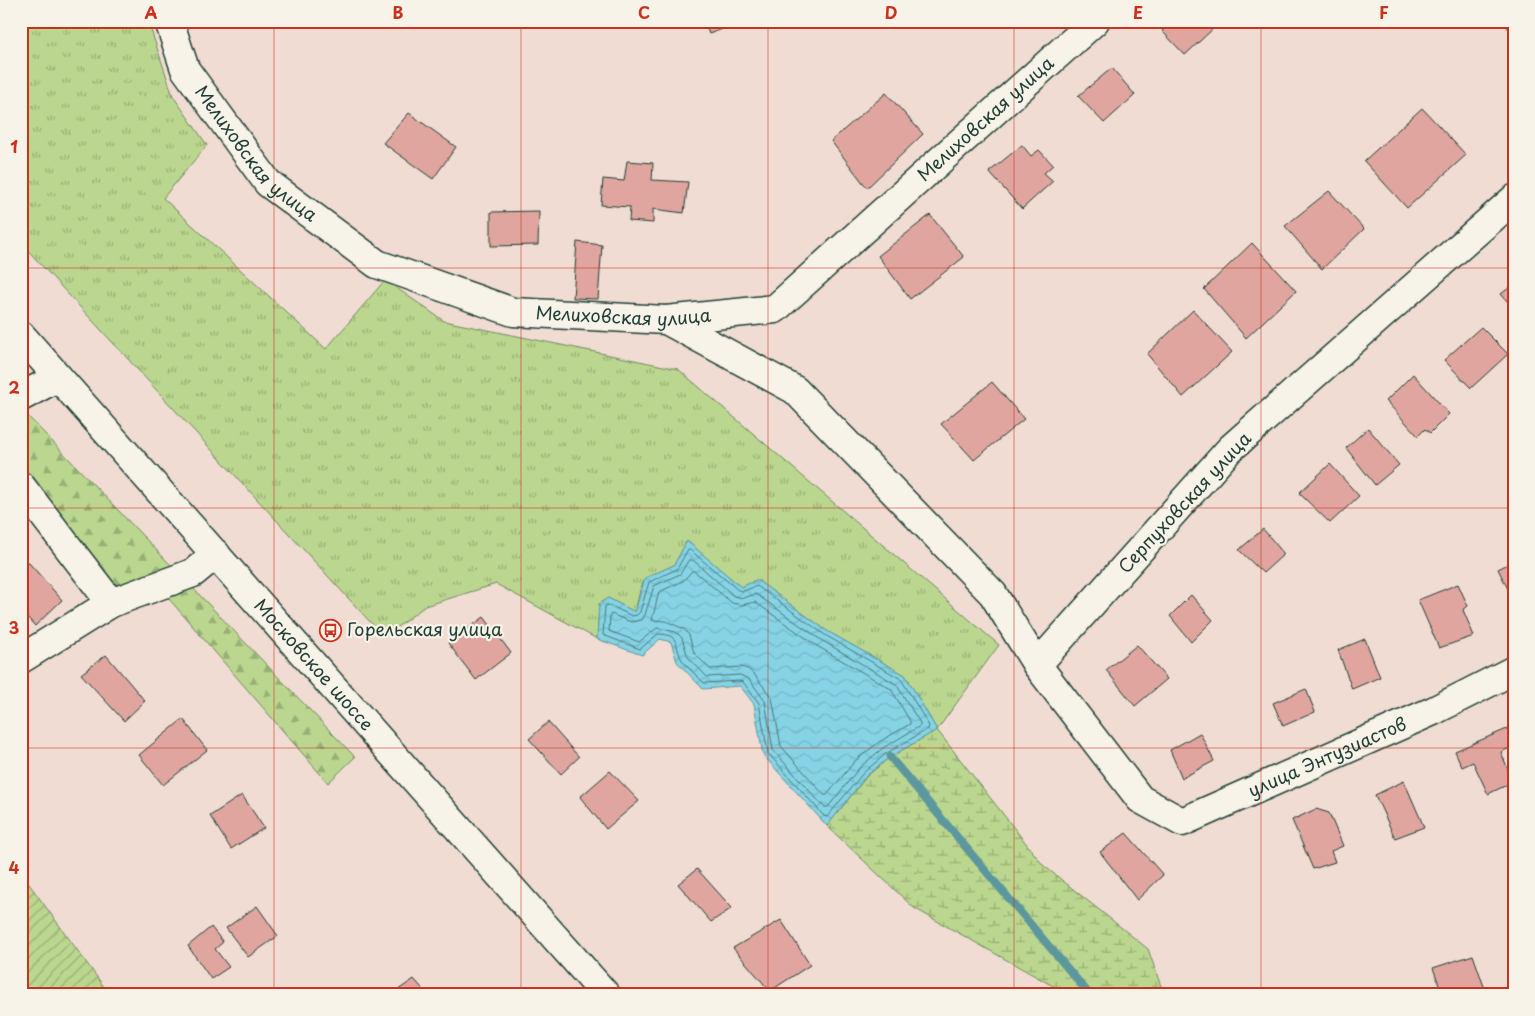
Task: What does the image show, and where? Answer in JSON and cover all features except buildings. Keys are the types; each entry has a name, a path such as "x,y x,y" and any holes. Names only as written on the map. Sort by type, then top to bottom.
{"street":[{"name":"Мелиховская улица","path":"169,21 185,70 268,184 377,264 513,312 666,320 775,309 1095,21"},
{"name":"Серпуховская улица","path":"1037,665 1230,449 1514,199"},
{"path":"666,320 795,390 993,594 1037,665"},
{"name":"Московское шоссе","path":"21,335 606,995"},
{"path":"21,397 58,377"},
{"path":"21,486 111,603"},
{"path":"21,659 111,603 193,573 216,554"},
{"name":"улица Энтузиастов","path":"1037,665 1140,799 1182,822 1433,711 1514,670"}],"green space":[{"path":"21,21 148,21 173,96 207,145 163,198 326,349 385,280 444,321 678,369 999,645 937,730 905,675 827,631 757,580 741,587 687,541 674,565 645,578 635,612 608,598 599,604 597,639 496,584 425,606 384,637 21,243"},
{"path":"21,409 355,757 328,783 157,585 110,584 21,467"},
{"path":"937,730 1043,865 1148,949 1164,995 1069,995 914,908 827,826 867,776 890,757"},
{"path":"21,873 110,995 21,995"}],"water":[{"path":"687,541 741,587 757,580 827,631 905,675 937,730 890,757 867,775 827,826 763,755 754,704 740,686 703,689 677,662 671,642 660,639 642,655 597,639 599,604 608,598 635,612 645,578 674,565"}],"waterway":[{"path":"890,757 1090,995"}],"place":[{"name":"Горельская улица","path":"331,630"}]}
